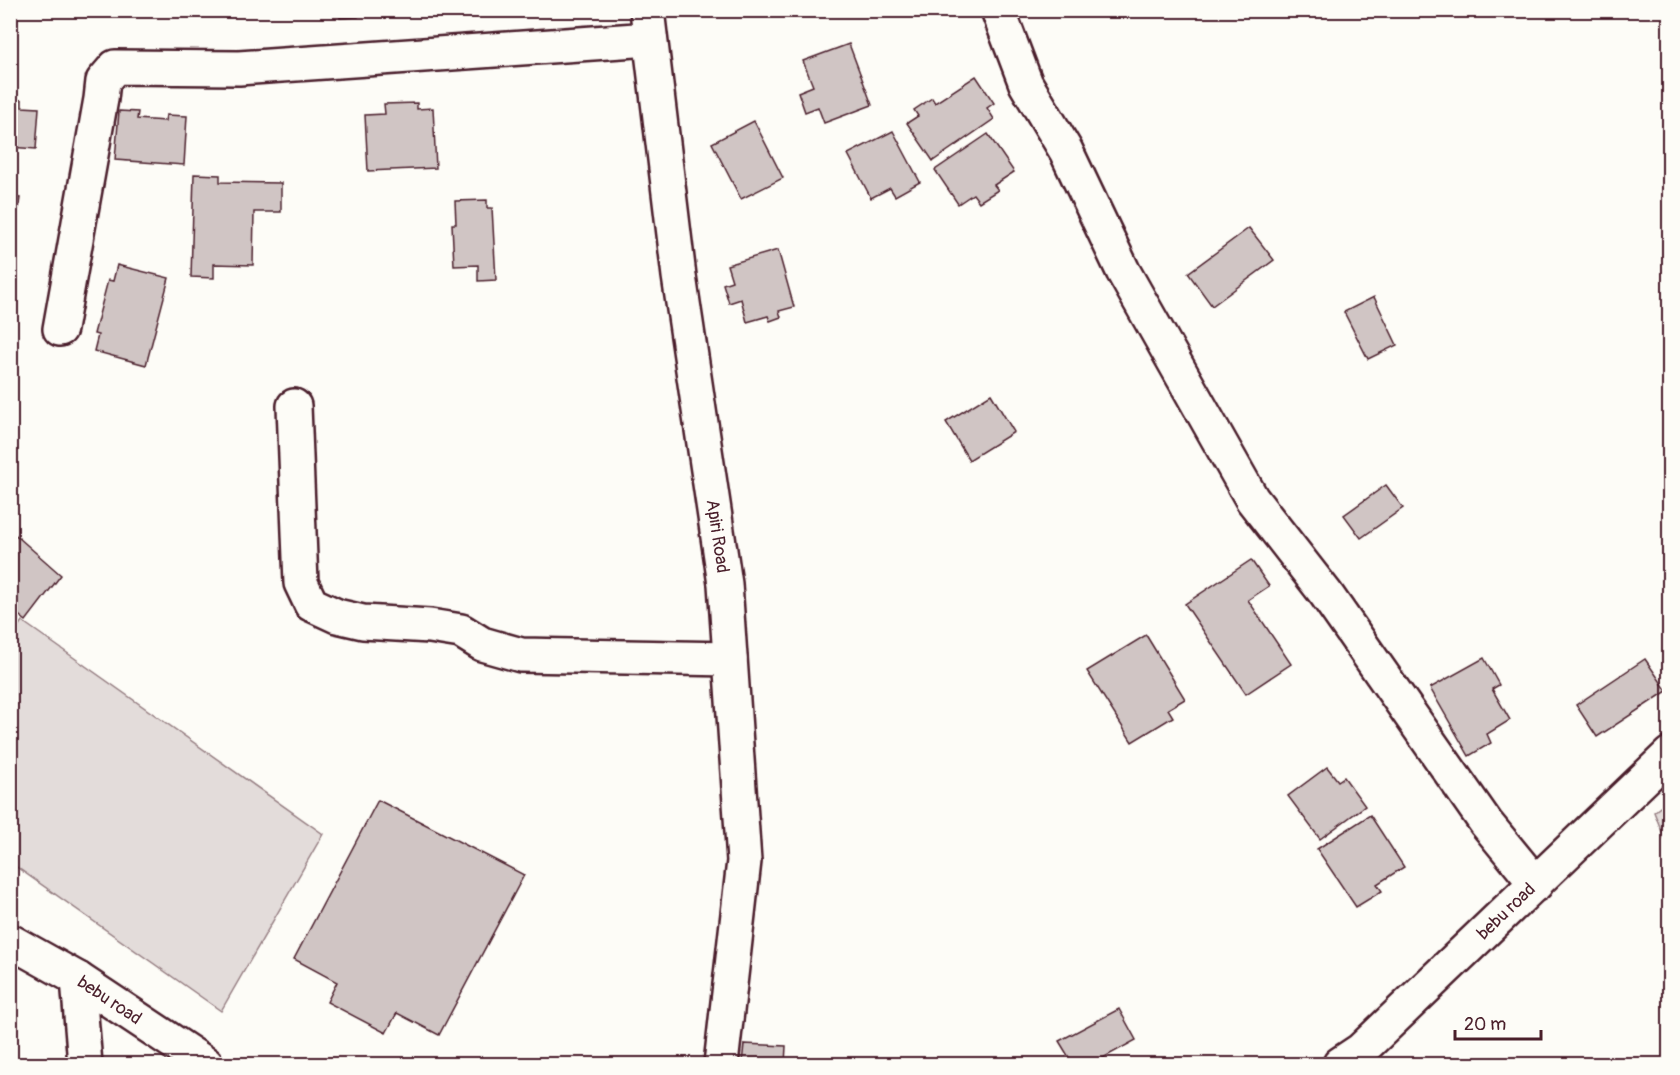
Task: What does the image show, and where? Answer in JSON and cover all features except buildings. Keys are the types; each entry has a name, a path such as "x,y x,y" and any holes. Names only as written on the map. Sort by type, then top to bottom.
{"street":[{"path":"998,10 1026,84 1066,151 1123,271 1252,499 1326,594 1486,823 1536,884"},
{"path":"60,329 103,81 115,67 239,68 649,25"},
{"name":"Apiri Road","path":"649,25 679,276 725,584 744,861 721,1065"},
{"path":"294,406 301,583 311,604 337,616 363,622 430,626 461,631 483,644 520,655 730,659"},
{"name":"bebu road","path":"1340,1065 1361,1050 1670,754"},
{"name":"bebu road","path":"10,941 78,979 206,1065"},
{"path":"78,979 85,1065"}],"shaded area":[{"path":"22,621 323,834 221,1011 11,863 10,638"},
{"path":"1669,800 1669,849 1654,812"}]}
